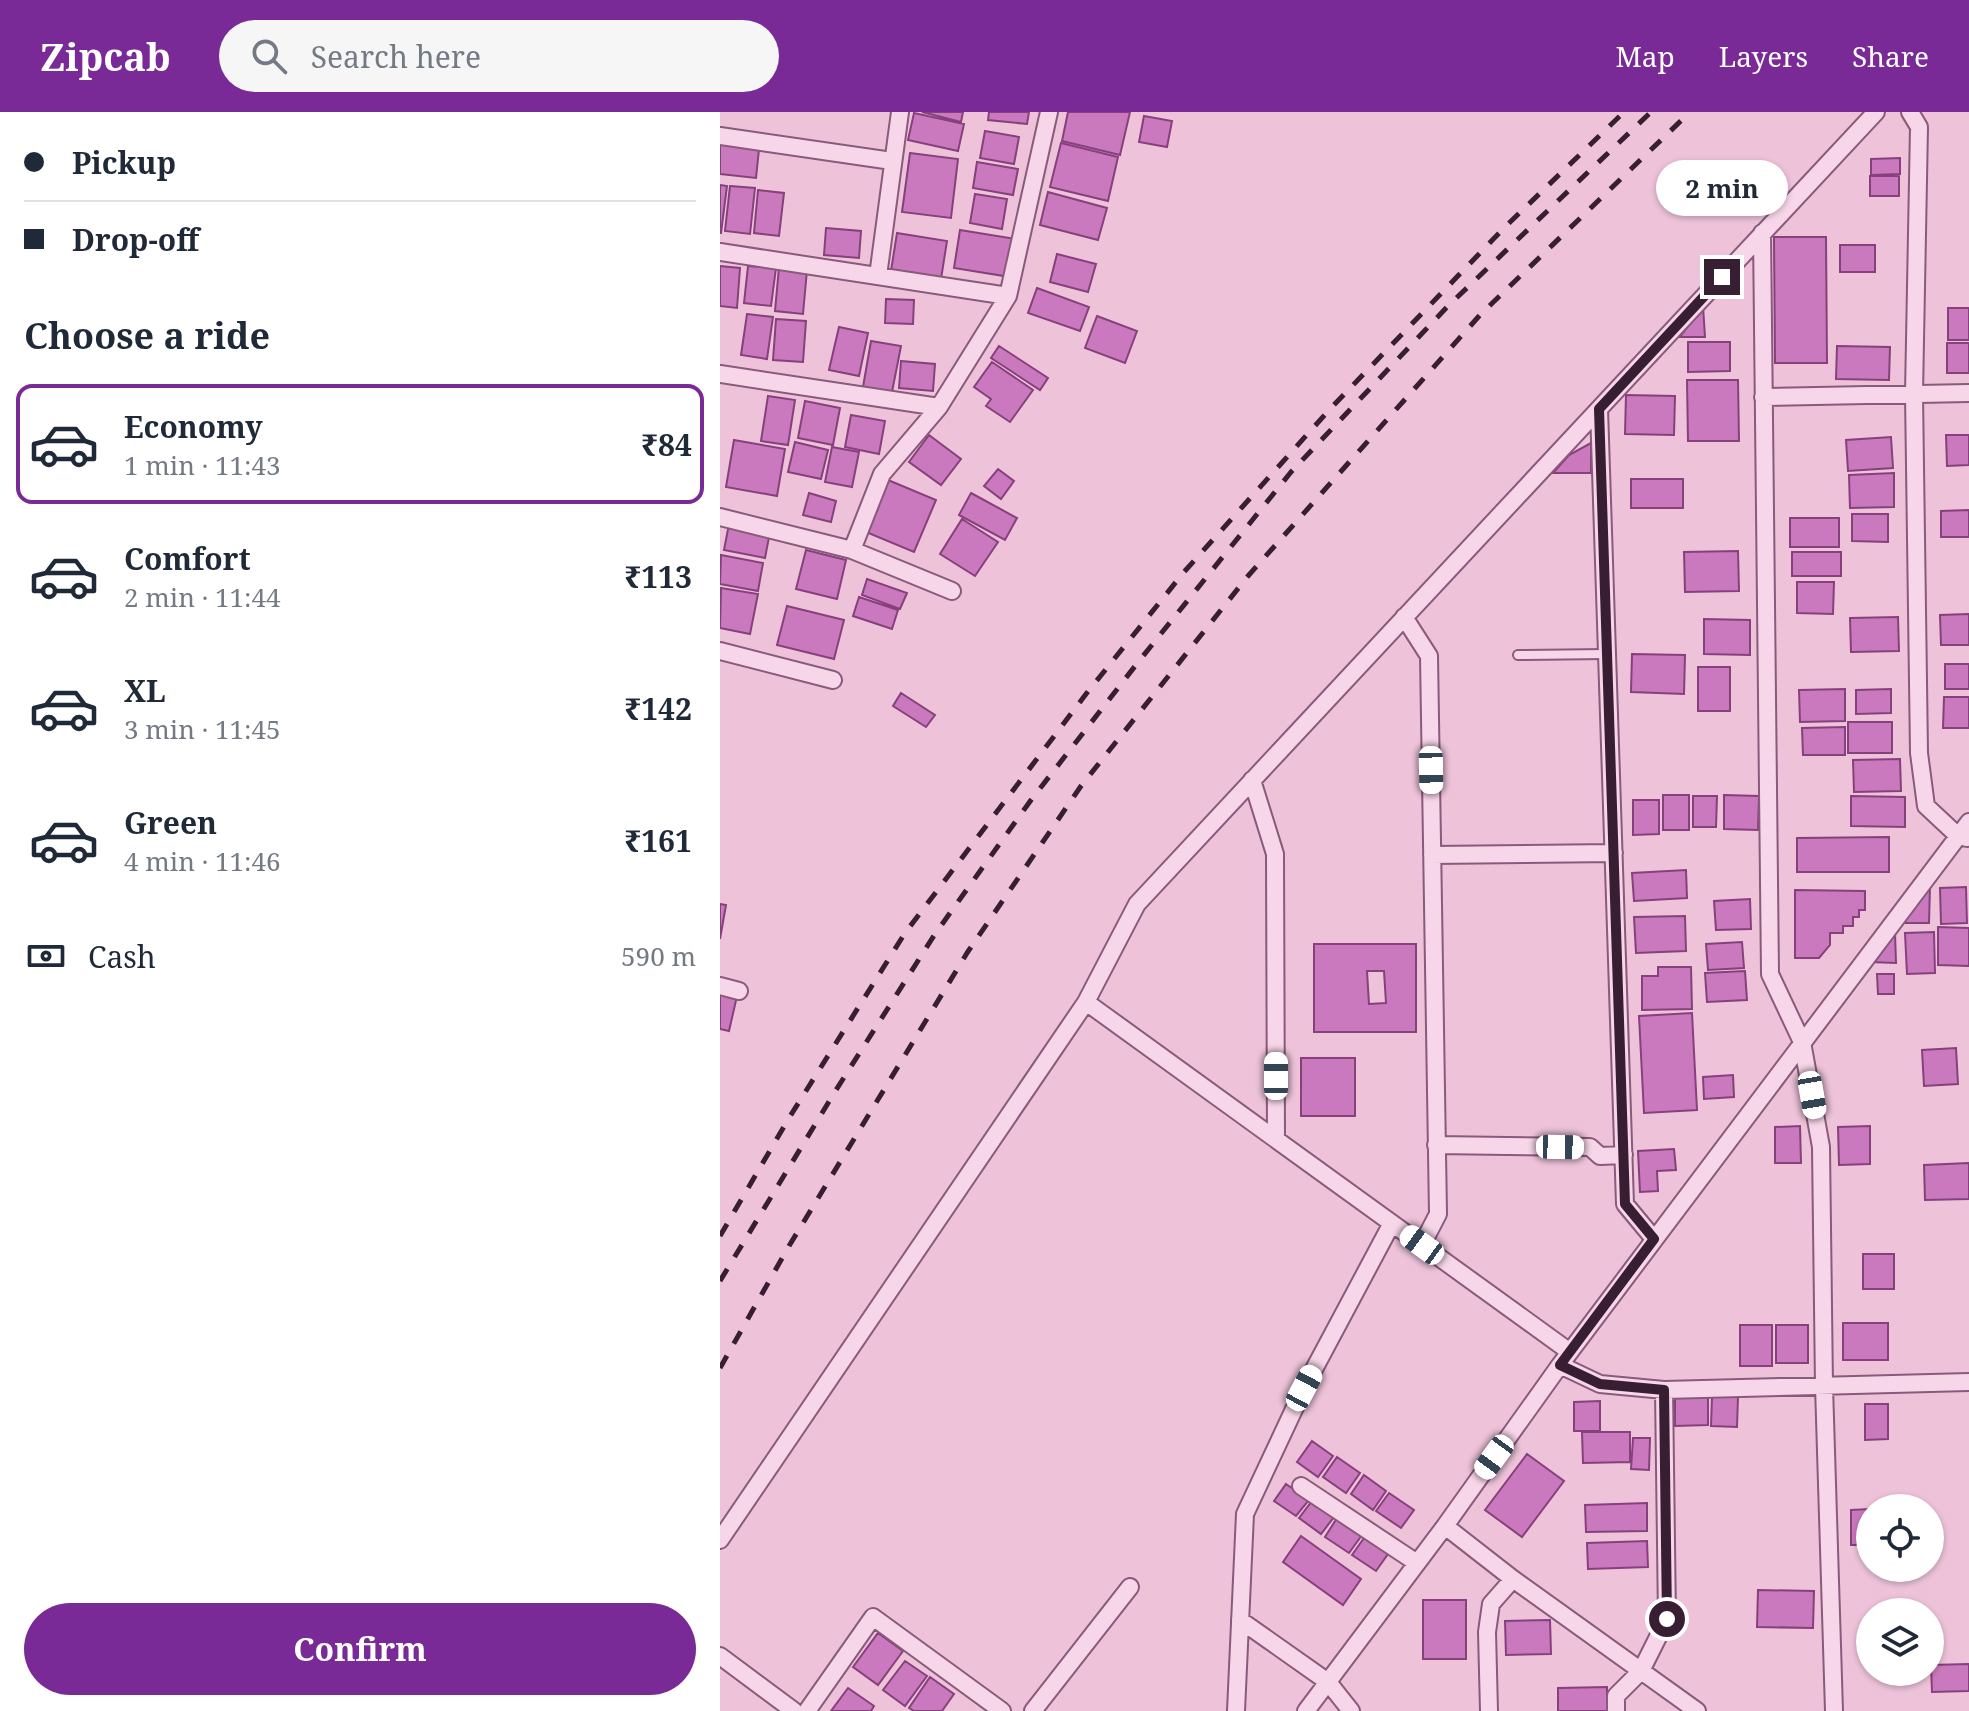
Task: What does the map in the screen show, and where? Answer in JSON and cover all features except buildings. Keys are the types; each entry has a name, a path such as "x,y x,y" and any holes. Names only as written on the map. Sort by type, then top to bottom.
{"street":[{"path":"878,276 900,112"},
{"path":"852,550 882,474 939,407 1008,296 1049,112"},
{"path":"720,1540 1086,1002 1137,904 1876,112"},
{"path":"1910,112 1919,127 1914,394 1919,753 1926,806 1963,837"},
{"path":"720,136 892,161"},
{"path":"1762,233 1770,974 1802,1042 1821,1147 1824,1386 1834,1711"},
{"path":"720,252 1008,296"},
{"path":"720,374 939,407"},
{"path":"1763,397 1969,393"},
{"path":"1599,409 1625,1204 1654,1239"},
{"path":"720,517 852,550 952,591"},
{"path":"1404,617 1429,656 1438,1214 1422,1245"},
{"path":"720,651 833,680"},
{"path":"1252,780 1275,854 1276,1139"},
{"path":"1306,1711 1802,1042 1963,837 1969,822"},
{"path":"1432,855 1614,853"},
{"path":"720,986 739,991"},
{"path":"1086,1002 1422,1245 1600,1384 1664,1390 1969,1382"},
{"path":"1436,1145 1590,1147 1600,1156 1624,1155"},
{"path":"1236,1711 1245,1514 1304,1388 1392,1223"},
{"path":"1616,1711 1616,1696 1641,1671 1667,1619 1664,1390"},
{"path":"1301,1486 1417,1563"},
{"path":"1445,1526 1513,1579 1697,1711"},
{"path":"1489,1711 1487,1632 1491,1604 1513,1579"},
{"path":"1033,1711 1130,1587"},
{"path":"807,1711 873,1617 1002,1711"},
{"path":"1240,1620 1328,1682 1351,1711"},
{"path":"720,1656 794,1711"}],"lane":[{"path":"1518,655 1607,654"}],"railway":[{"path":"720,1236 789,1118 905,933 1086,694 1184,572 1330,409 1504,228 1624,112"},
{"path":"720,1281 935,934 1031,800 1139,661 1291,472 1448,306 1651,112"},
{"path":"720,1368 789,1246 967,953 1081,786 1248,576 1480,315 1690,112"}],"route":[{"path":"1667,1619 1664,1390 1600,1384 1560,1365 1654,1239 1625,1204 1599,409 1722,277"}]}
